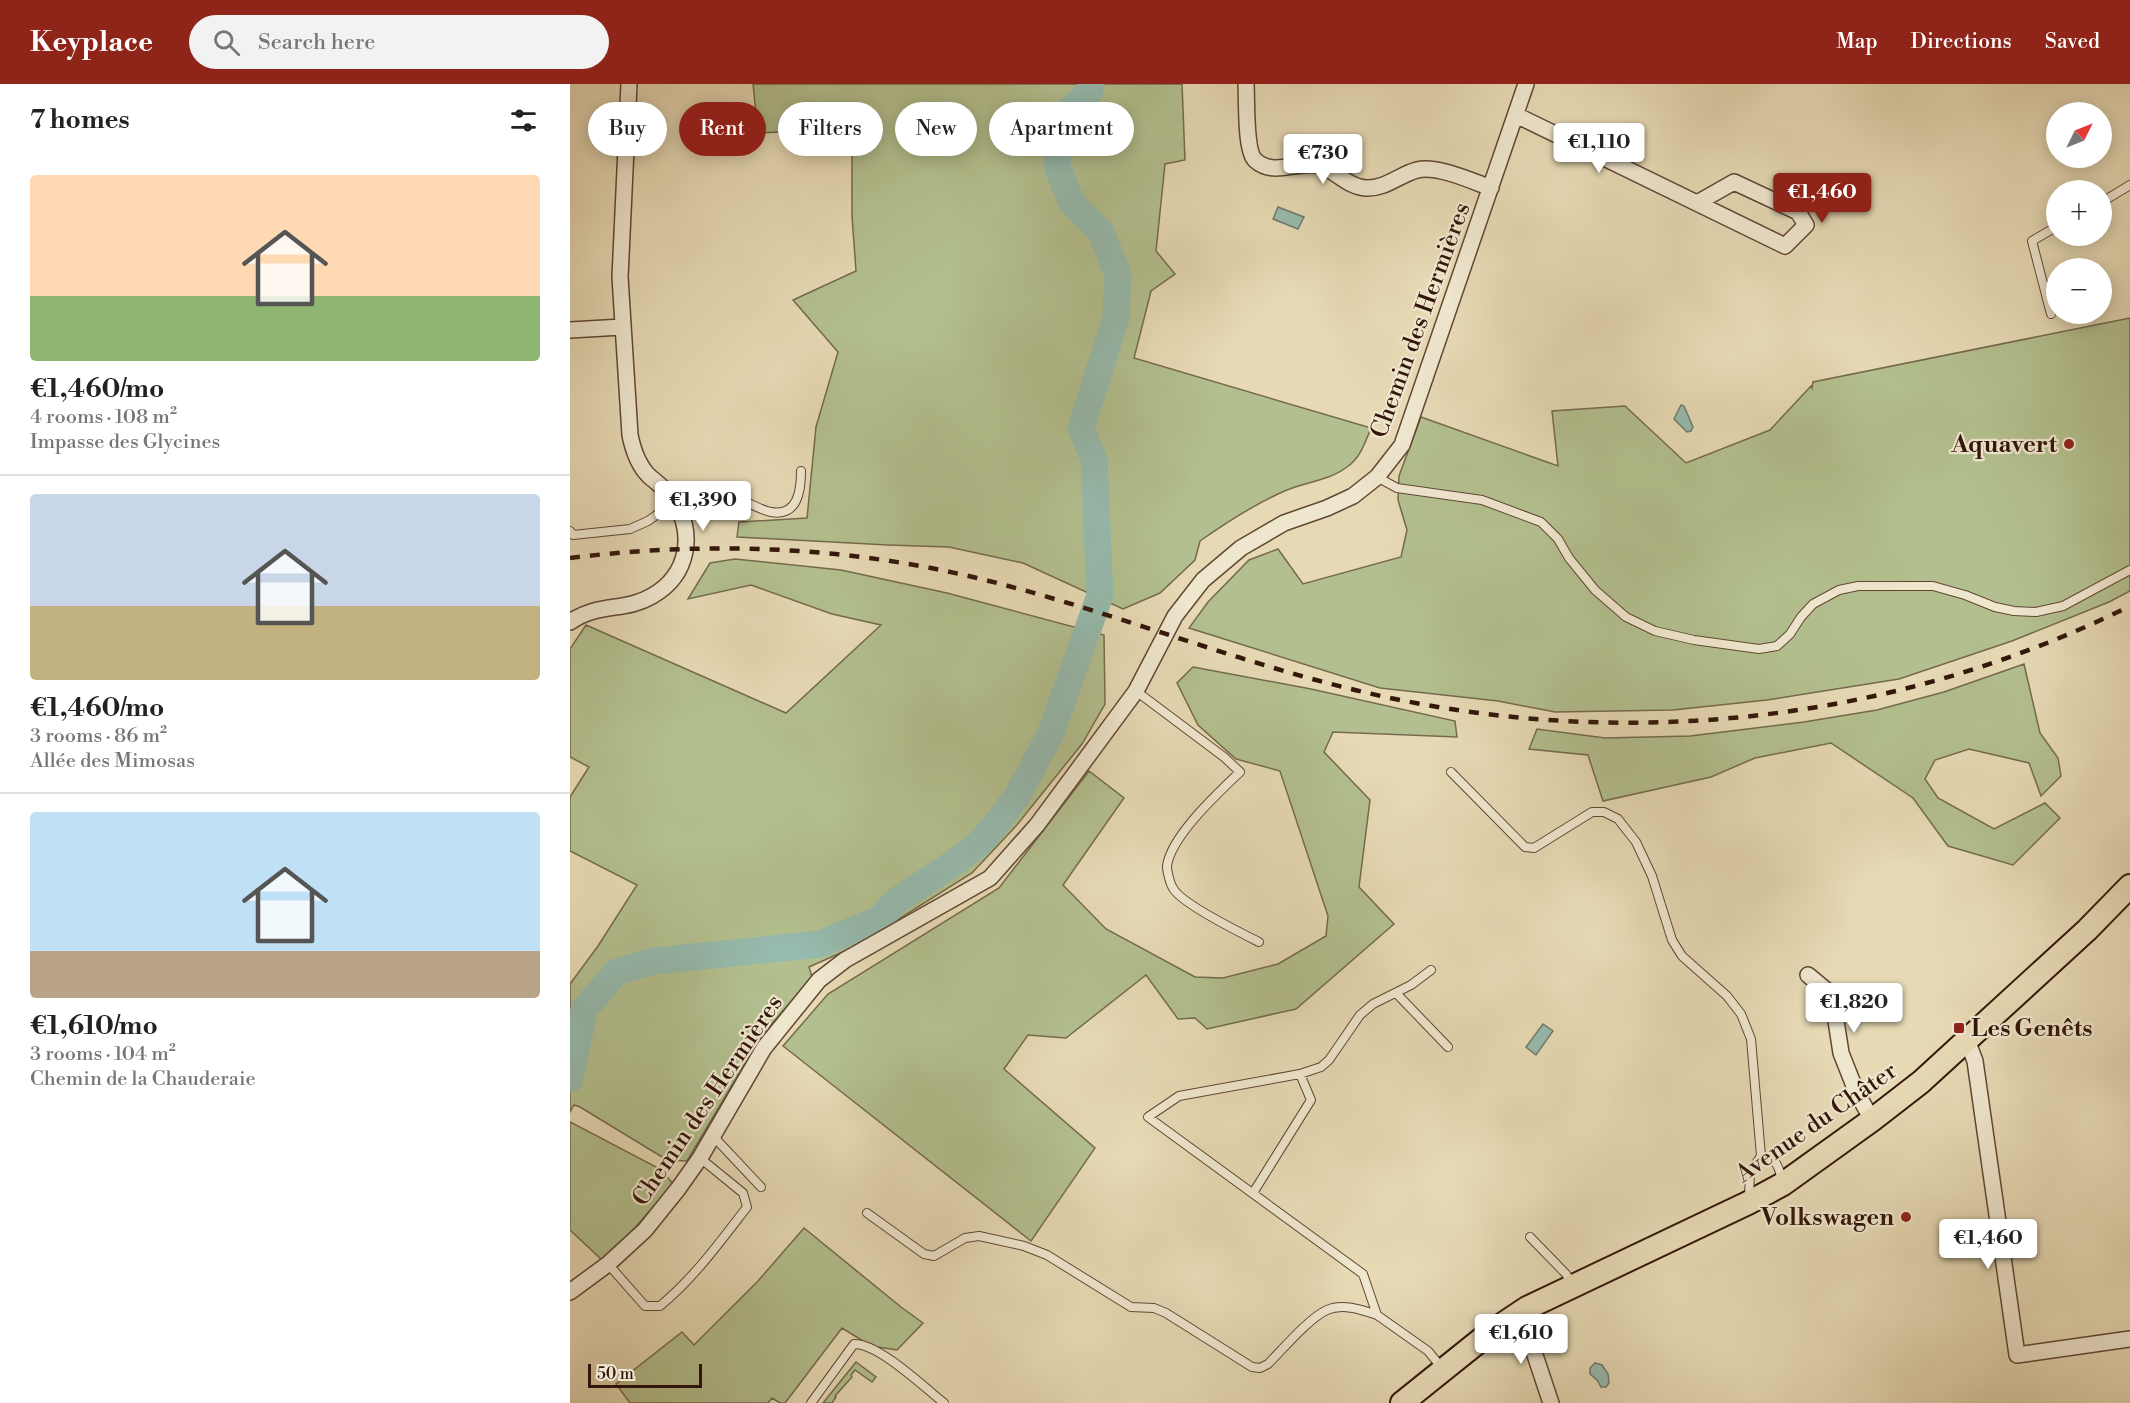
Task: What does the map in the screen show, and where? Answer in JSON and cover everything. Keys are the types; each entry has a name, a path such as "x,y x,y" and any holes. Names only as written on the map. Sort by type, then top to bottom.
{"main road":[{"name":"Avenue du Châter","path":"1402,1403 1488,1334 1516,1315 1572,1285 1748,1203 1783,1184 1921,1082 2087,930 2130,886"}],"street":[{"path":"570,622 593,610 631,605 658,593 677,573 686,555 686,528 675,502 666,490 642,468 630,435 620,277 629,84"},
{"path":"1246,84 1250,148 1254,159 1263,165 1274,169 1304,164 1318,165 1358,187 1381,186 1420,169 1444,172 1491,188"},
{"name":"Chemin des Hermières","path":"570,1292 608,1264 645,1230 678,1190 700,1158 764,1048 819,980 845,960 990,878 1037,825 1136,691 1175,616 1203,580 1250,543 1284,523 1353,496 1377,477 1402,445 1526,84"},
{"path":"1516,115 1785,246 1806,225 1798,212 1734,182 1697,203"},
{"path":"570,330 622,327"},
{"path":"1808,975 1832,995 1840,1053 1856,1091 1872,1120"},
{"path":"1967,1040 1975,1061 2017,1355 2130,1339"},
{"path":"1516,1315 1530,1340 1551,1403"}],"lane":[{"path":"2112,195 2130,185"},
{"path":"2046,233 2032,241 2046,298"},
{"path":"570,531 573,535 630,529 648,521 689,492 742,500 765,510 780,512 793,505 797,499 801,486 801,471"},
{"path":"1377,477 1397,488 1482,500 1541,522 1558,539 1569,558 1595,590 1626,617 1655,631 1694,640 1759,649 1777,646 1790,634 1813,604 1839,590 1858,586 1934,586 1995,607 2036,612 2063,606 2130,570"},
{"path":"1136,691 1224,757 1240,772 1212,798 1178,841 1167,867 1173,890 1201,911 1258,942"},
{"path":"1451,772 1525,847 1534,848 1592,812 1604,812 1618,819 1636,842 1652,876 1672,940 1682,956 1727,996 1741,1014 1751,1039 1761,1156 1750,1172 1748,1203"},
{"path":"1377,1315 1363,1274 1148,1117 1179,1096 1300,1074 1321,1067 1329,1060 1360,1015 1373,1004 1411,985 1431,970"},
{"path":"1396,993 1448,1047"},
{"path":"1253,1193 1311,1100 1300,1074"},
{"path":"713,1136 760,1187"},
{"path":"1761,1156 1770,1157 1778,1164 1783,1184"},
{"path":"608,1264 645,1306 660,1306 675,1294 715,1248 747,1207 743,1193 700,1158"},
{"path":"867,1213 924,1254 934,1256 965,1238 979,1236 1024,1246 1047,1255 1131,1307 1154,1308 1166,1313 1252,1367 1260,1368 1268,1364 1316,1317 1328,1309 1341,1307 1358,1308 1377,1315 1428,1351 1443,1370"},
{"path":"1530,1237 1565,1273 1572,1285"},
{"path":"811,1403 855,1344 862,1344 879,1352 944,1403"}],"green space":[{"path":"753,84 1182,84 1185,160 1165,164 1156,251 1175,274 1151,291 1134,358 1371,428 1359,455 1340,471 1275,495 1221,527 1200,541 1195,560 1160,593 1123,609 1023,563 949,547 737,537 739,522 807,518 816,427 838,352 793,300 856,271 852,216 852,156 883,156 883,102 778,102 778,132 766,133 766,102 755,102"},
{"path":"2130,318 2130,591 2109,602 2012,641 1899,679 1767,700 1673,710 1555,712 1498,701 1380,688 1189,628 1208,602 1249,560 1278,549 1303,584 1401,557 1407,530 1398,500 1399,476 1421,417 1558,466 1552,411 1625,406 1686,463 1770,430 1811,386 1812,388 1813,382 2100,324 2112,324 2112,322"},
{"path":"735,559 841,570 947,593 1104,635 1105,704 1082,744 1016,826 972,873 856,946 809,967 812,977 764,1033 687,1161 667,1160 580,1107 574,1105 570,1112 570,984 598,946 637,885 570,851 570,797 589,767 570,757 570,649 586,625 786,713 881,625 832,614 751,585 688,599 710,563"},
{"path":"2024,664 2040,733 2058,758 2061,776 2041,796 2029,763 1969,749 1935,760 1925,779 1938,798 1994,829 2045,803 2060,818 2013,865 1948,846 1913,798 1831,743 1755,758 1711,777 1603,801 1588,755 1529,749 1537,729 1605,738 1690,736 1804,722 1877,710 1944,692"},
{"path":"1193,667 1311,689 1455,721 1457,737 1333,732 1324,752 1370,800 1359,887 1394,924 1296,1009 1207,1029 1195,1018 1178,1019 1146,975 1066,1038 1028,1035 1004,1069 1095,1148 1031,1241 783,1046 828,994 999,888 1089,771 1124,798 1063,885 1106,929 1195,977 1223,978 1278,964 1326,936 1328,916 1280,771 1236,759 1198,725 1177,683"},
{"path":"570,1122 662,1170 673,1184 634,1229 602,1260 570,1230"},
{"path":"804,1228 923,1323 897,1350 871,1346 842,1328 785,1403 772,1398 768,1403 630,1403 616,1384 682,1332 694,1345 758,1281"},
{"path":"856,1362 876,1377 872,1382 855,1370 832,1403 823,1403"}],"water":[{"path":"1278,207 1304,217 1298,229 1273,219"},
{"path":"1681,405 1684,406 1693,427 1691,431 1687,432 1674,419"},
{"path":"1543,1024 1553,1031 1536,1055 1526,1047"},
{"path":"1595,1363 1602,1365 1608,1374 1609,1383 1606,1387 1601,1387 1590,1374 1590,1368"}],"waterway":[{"path":"570,1079 584,1010 616,972 654,961 820,944 880,919 895,902 980,843 1017,796 1051,733 1100,595 1094,460 1081,428 1116,318 1118,275 1101,232 1072,203 1058,169 1055,137 1061,119 1090,91 1091,84"}],"railway":[{"path":"570,558 672,549 723,548 826,553 927,567 1025,590 1260,664 1355,690 1453,709 1552,720 1651,722 1750,716 1848,701 1944,678 2038,646 2130,606"}],"place":[{"name":"Aquavert","path":"2069,444"},
{"name":"Les Genêts","path":"1959,1028"},
{"name":"Volkswagen","path":"1906,1217"}]}
